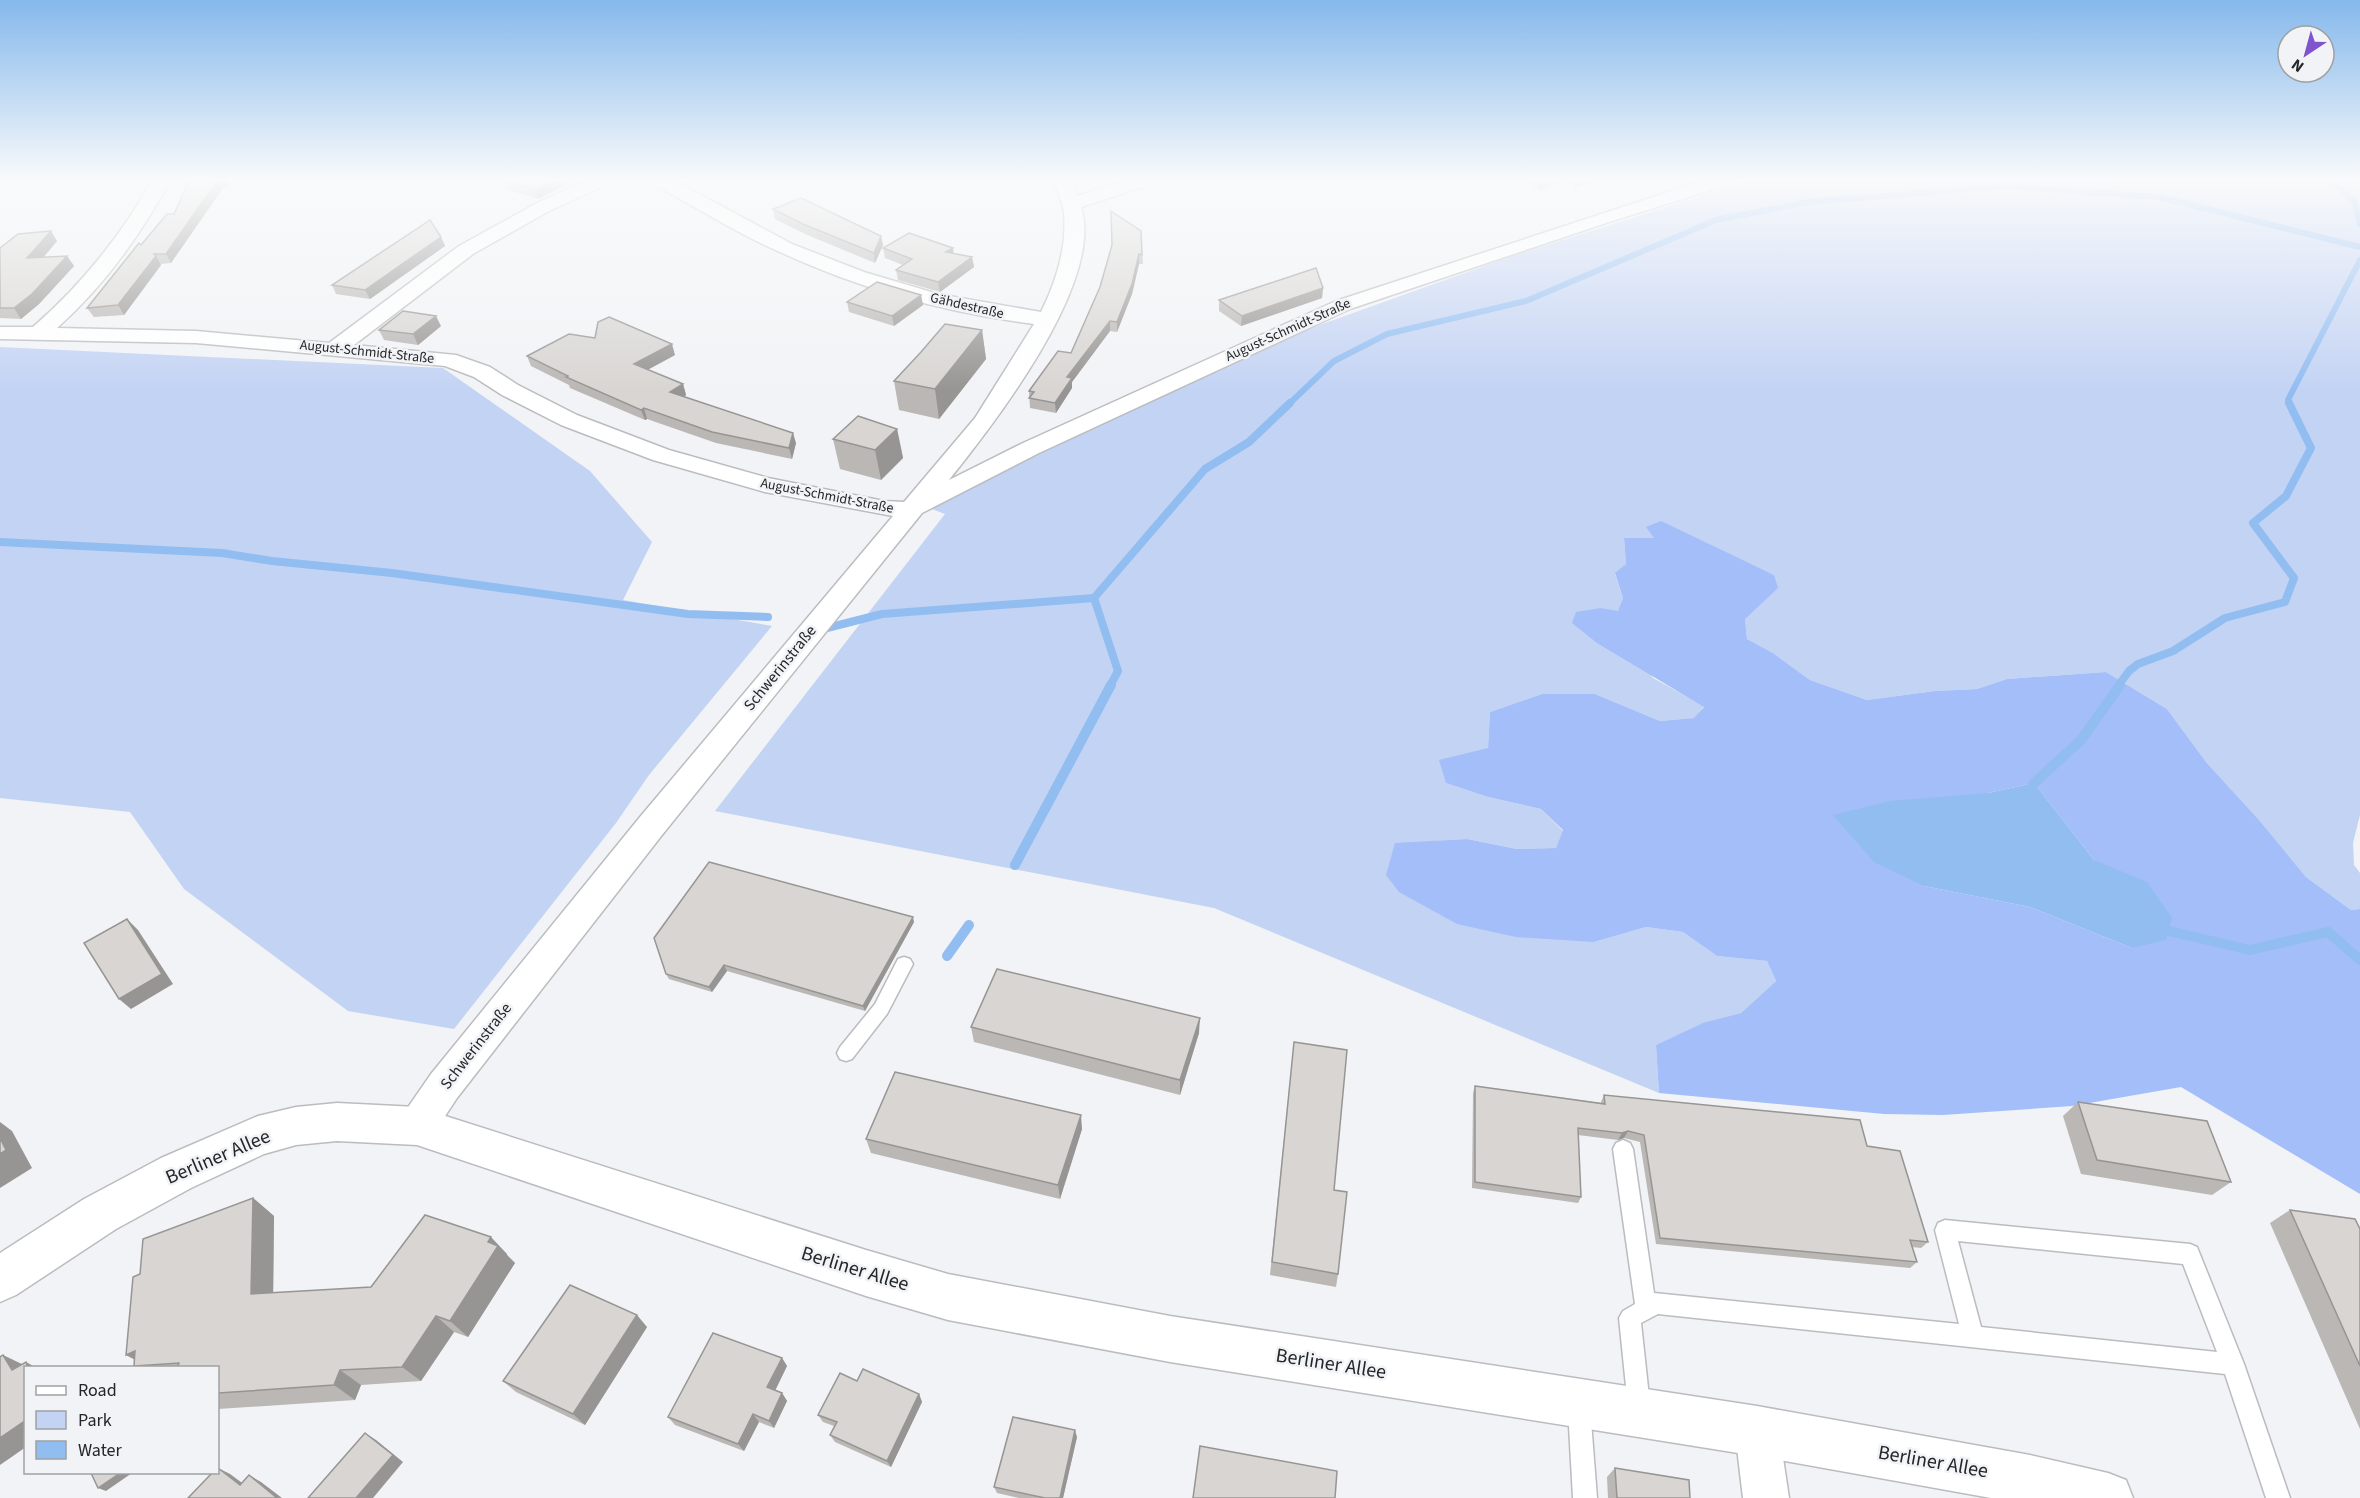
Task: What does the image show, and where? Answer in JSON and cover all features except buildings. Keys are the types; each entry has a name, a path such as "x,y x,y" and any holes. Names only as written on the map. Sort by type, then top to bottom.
{"street":[{"path":"39,333 82,293 115,251"},
{"path":"336,348 465,251"},
{"name":"Gähdestraße","path":"795,251 832,267 904,290 1011,316 1046,319"},
{"name":"Schwerinstraße","path":"417,1126 433,1100 472,1050 909,510 983,423 1028,354 1064,282 1072,251"},
{"name":"August-Schmidt-Straße","path":"0,333 187,336 448,360 462,363 569,420 661,455 765,485 884,508 909,510 1031,447 1343,305 1503,251"},
{"name":"Berliner Allee","path":"0,1279 100,1214 176,1173 258,1136 296,1126 337,1122 417,1126 866,1274 948,1297 1170,1339 1757,1431 2033,1489 2108,1498"},
{"path":"1757,1431 1766,1498"}],"lane":[{"path":"846,1053 880,1009 904,964"},
{"path":"1623,1149 1646,1309"},
{"path":"1973,1336 1945,1230 2190,1254 2233,1364 2278,1498"},
{"path":"1640,1412 1630,1318 1656,1303 2233,1364"},
{"path":"1578,1403 1585,1498"}],"green space":[{"path":"1528,251 2360,251 2360,815 2353,843 2354,865 2360,873 2360,909 2351,910 2306,877 2260,821 2206,762 2167,709 2106,672 2007,679 1977,689 1935,691 1867,700 1810,680 1773,653 1747,639 1745,619 1774,575 1743,561 1654,538 1624,538 1626,564 1615,574 1623,598 1618,612 1601,608 1653,678 1704,706 1695,718 1660,721 1595,694 1542,694 1490,712 1488,748 1446,783 1488,797 1541,809 1563,831 1556,848 1517,849 1467,839 1435,841 1594,942 1646,927 1683,932 1717,956 1767,961 1776,981 1741,1013 1703,1024 1656,1045 1659,1093 1214,908 715,811 945,514 924,506 1269,343"},
{"path":"0,347 443,368 590,471 652,542 623,600 772,626 649,775 616,823 454,1029 348,1011 184,889 130,812 0,798"}],"shaded area":[{"path":"1661,521 1774,575 1778,588 1745,619 1747,639 1773,653 1810,680 1867,700 1935,691 1977,689 2007,679 2106,672 2167,709 2206,762 2260,821 2306,877 2351,910 2360,909 2360,1194 2181,1087 2072,1106 1943,1115 1884,1114 1659,1093 1656,1045 1703,1023 1741,1013 1776,981 1767,961 1717,956 1683,932 1646,927 1594,942 1516,937 1457,924 1399,892 1386,875 1395,843 1467,839 1517,849 1556,848 1563,830 1541,809 1488,797 1446,783 1439,760 1488,748 1490,712 1542,694 1595,694 1660,721 1694,718 1704,707 1597,643 1572,623 1576,612 1601,608 1618,611 1623,598 1615,573 1626,564 1624,538 1654,538 1646,527","holes":["2034,783 2094,860 2132,948 2030,907 1924,886 1988,793"]}],"water":[{"path":"2034,783 2094,860 2147,882 2172,918 2166,940 2132,948 2030,907 1924,886 1874,862 1833,815 1890,801 1988,793"}],"waterway":[{"path":"1289,404 1334,361 1387,334 1526,301 1644,251"},
{"path":"2290,404 2288,400 2360,260"},
{"path":"1094,598 1205,469 1249,442 1290,403"},
{"path":"2118,686 2129,671 2138,664 2173,651 2225,618 2285,602 2294,578 2253,523 2286,496 2311,448 2289,403"},
{"path":"0,542 222,553 272,561 392,573 688,614 768,617"},
{"path":"827,628 882,614 1094,598"},
{"path":"1094,598 1118,671 1110,686"},
{"path":"1015,865 1111,685"},
{"path":"2029,792 2034,783 2081,740 2120,685"},
{"path":"947,956 969,925"},
{"path":"2160,926 2169,931 2250,950 2328,932 2360,960"}]}
